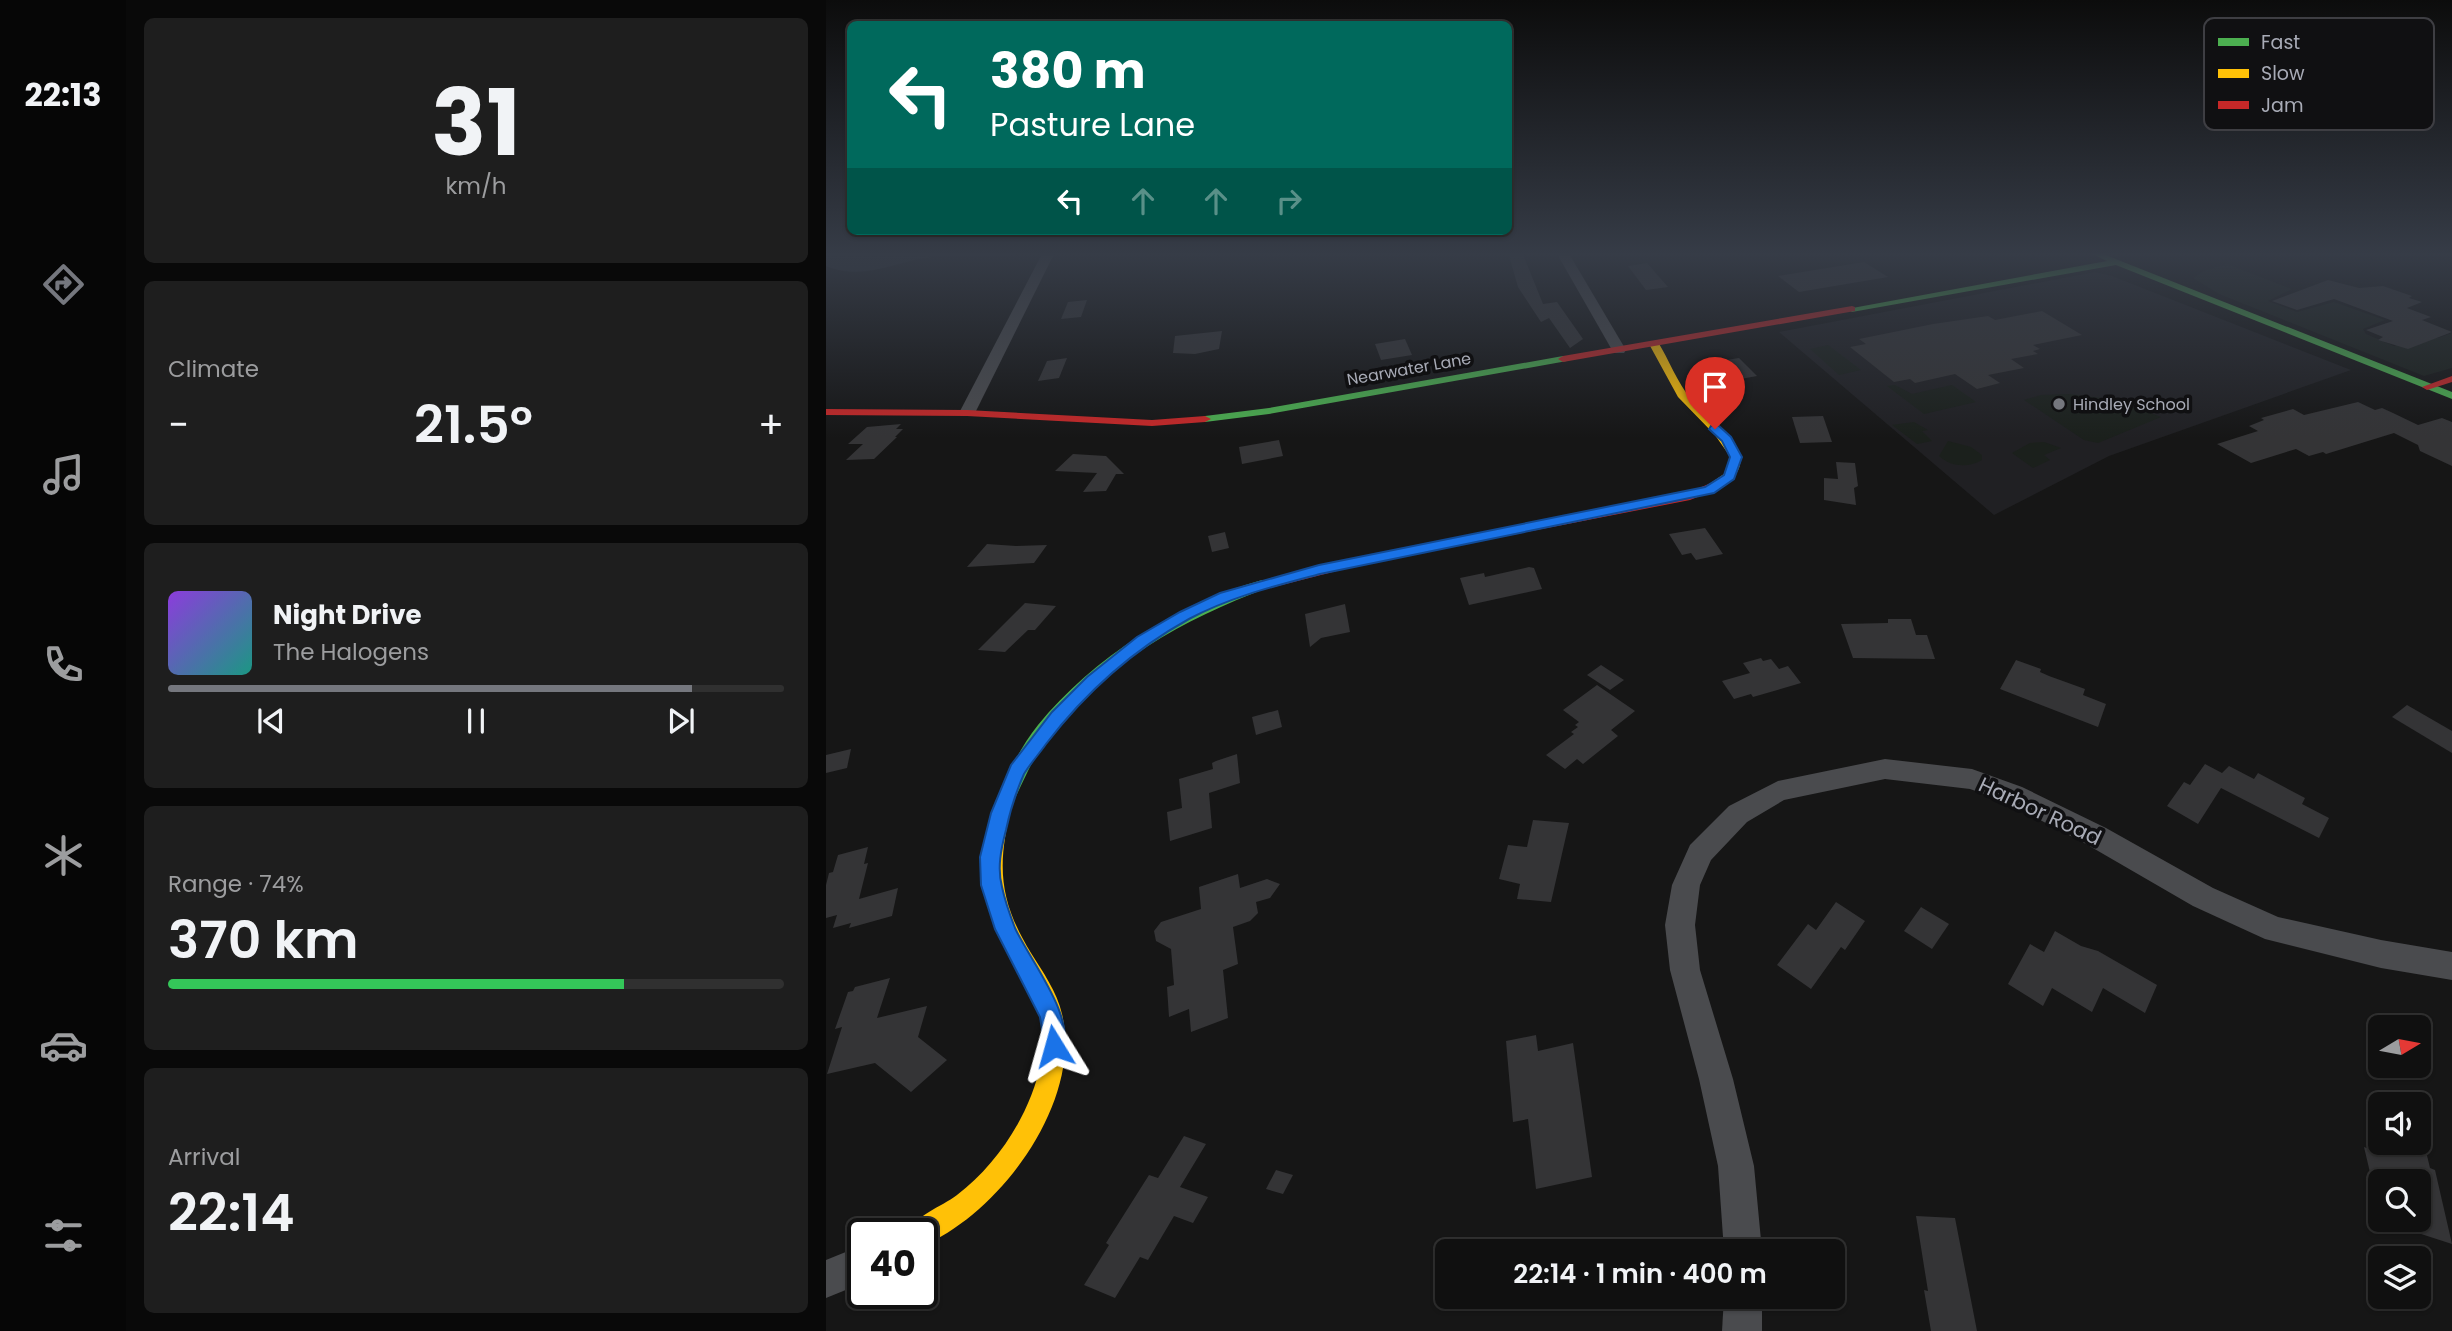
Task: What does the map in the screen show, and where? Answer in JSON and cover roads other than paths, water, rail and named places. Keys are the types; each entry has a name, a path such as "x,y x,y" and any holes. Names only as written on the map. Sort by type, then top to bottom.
{"street":[{"path":"967,413 1017,314"},
{"path":"1598,314 1619,350"},
{"name":"Nearwater Lane","path":"826,412 967,413 1105,422 1192,422 1269,411 1822,314"},
{"path":"2246,314 2452,396"},
{"path":"938,1221 986,1186 1038,1110 1050,1072 1054,1046 1051,1016 1005,929 991,885 989,857 1017,770 1058,717 1093,681 1142,641 1185,615 1226,597 1319,569 1690,496 1721,483 1735,466 1734,450 1727,439 1687,401 1654,344"},
{"path":"2427,387 2452,379"},
{"name":"Harbor Road","path":"1742,1239 1736,1166 1716,1079 1685,970 1681,925 1686,885 1700,853 1738,814 1777,791 1885,769 1972,779 2013,794 2096,836 2203,897 2275,930 2381,954 2452,966"},
{"path":"826,1279 847,1270"},
{"path":"1742,1331 1743,1309"}],"place":[{"name":"Hindley School","path":"2059,404"}]}
